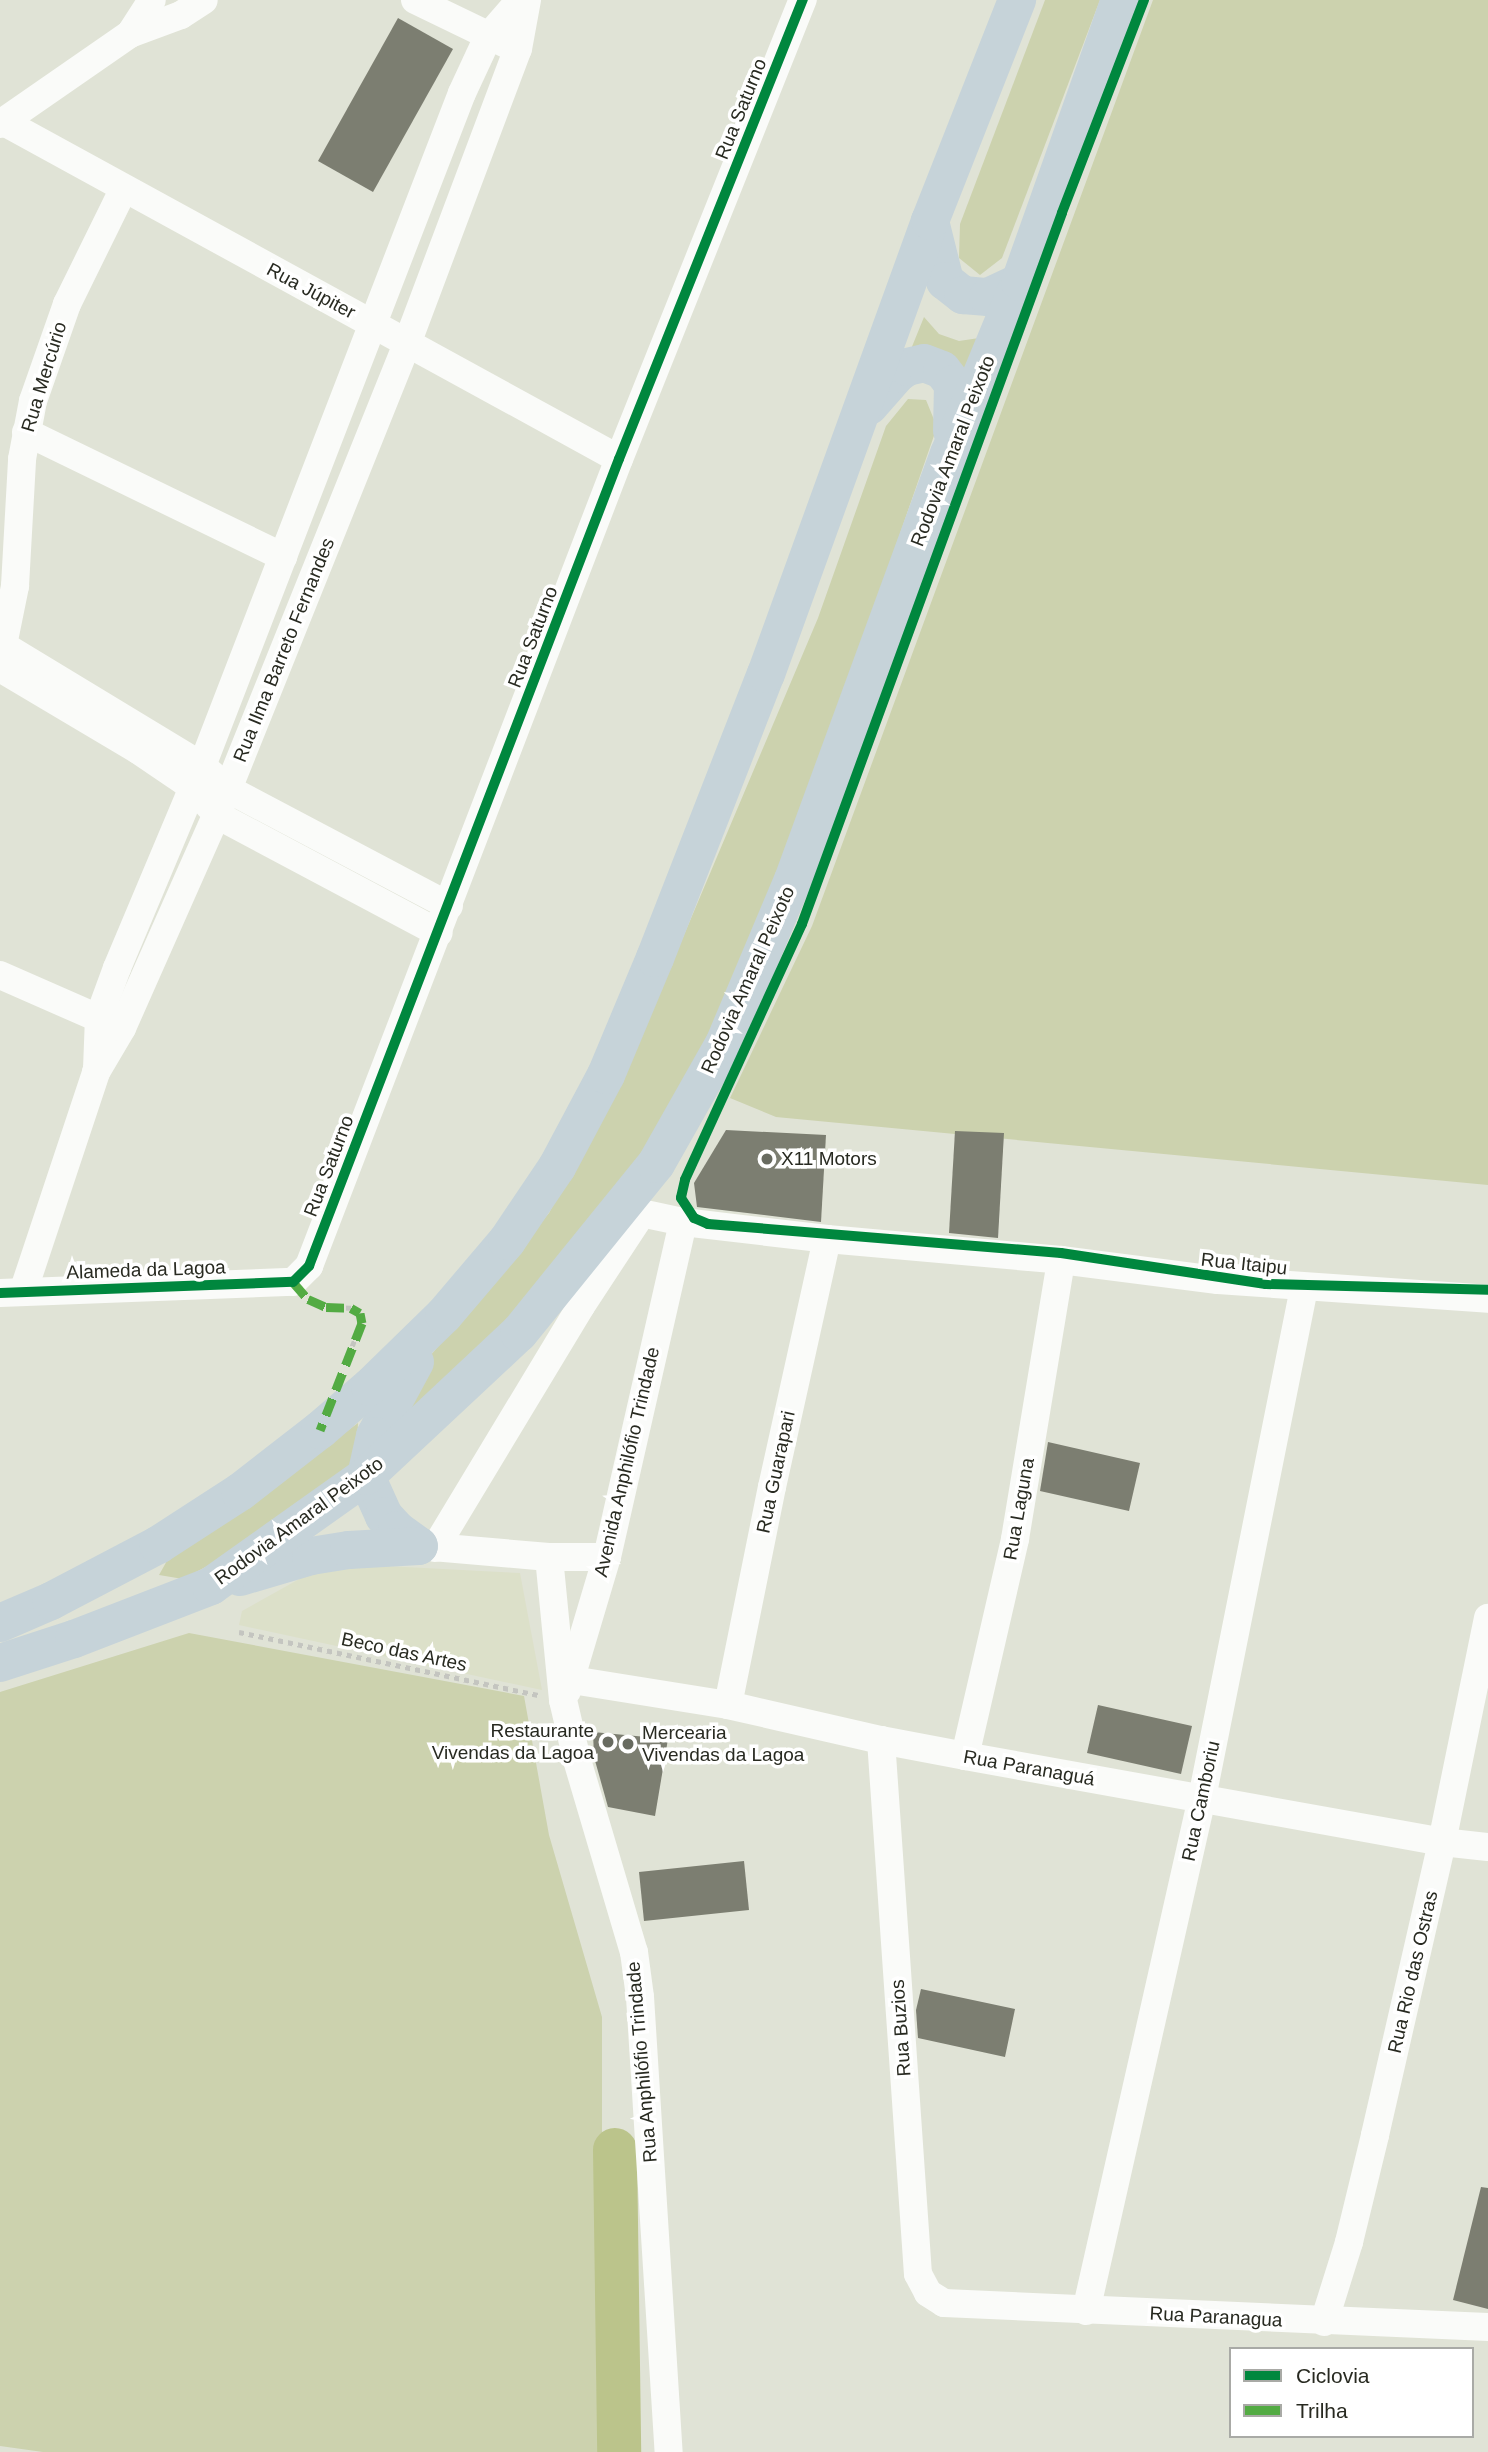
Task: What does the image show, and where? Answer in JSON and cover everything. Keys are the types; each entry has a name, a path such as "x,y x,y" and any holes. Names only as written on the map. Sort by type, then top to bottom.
{"highway":[{"path":"0,1623 51,1601 158,1545 240,1492 370,1387 444,1315 507,1241 557,1167 606,1076 766,674 930,221 1017,0"},
{"name":"Rodovia Amaral Peixoto","path":"0,1663 74,1639 211,1586 366,1476 519,1333 632,1211 724,1044 793,880 950,454 1020,282 1120,0"},
{"path":"930,221 945,281 963,295 988,298 1020,282"},
{"path":"860,416 897,374 916,365 942,370 953,384 955,406 950,454"},
{"path":"427,1547 397,1530 384,1516 366,1476 375,1436 387,1411 444,1315"},
{"path":"211,1586 311,1556 349,1550 427,1547"}],"street":[{"path":"2,123 130,34 152,6 204,0"},
{"path":"415,0 518,49"},
{"name":"Rua Ilma Barreto Fernandes","path":"12,1293 96,1072 197,776 462,93 488,37 520,0"},
{"name":"Rua Ilma Barreto Fernandes","path":"111,1023 228,789 408,341 518,49 527,0"},
{"name":"Rua Saturno","path":"293,1282 309,1266 619,459 803,0"},
{"name":"Rua Júpiter","path":"2,123 408,341 619,459"},
{"name":"Rua Mercúrio","path":"1,658 5,614 15,586 26,432 48,354 67,304 123,190"},
{"path":"26,432 284,557"},
{"path":"1,658 197,776 228,789 449,906"},
{"path":"197,776 217,815 439,933"},
{"path":"0,975 111,1023"},
{"path":"607,1557 549,1557 427,1547 581,1306 632,1211"},
{"name":"Rua Itaipu","path":"632,1211 683,1222 827,1239 1061,1259 1304,1288 1488,1299"},
{"name":"Avenida Anphilófio Trindade","path":"561,1692 607,1557 683,1222"},
{"name":"Rua Guarapari","path":"728,1705 772,1487 827,1239"},
{"name":"Rua Laguna","path":"965,1756 1014,1539 1061,1259"},
{"name":"Alameda da Lagoa","path":"12,1293 293,1282"},
{"name":"Rua Camboriu","path":"1086,2311 1202,1798 1304,1288"},
{"name":"Rua Anphilófio Trindade","path":"549,1557 561,1692 577,1760 634,1952 639,1986 669,2452"},
{"name":"Rua Rio das Ostras","path":"1324,2322 1356,2215 1442,1842 1488,1618"},
{"name":"Rua Paranaguá","path":"561,1692 728,1705 965,1756 1442,1842 1488,1847"},
{"name":"Rua Buzios","path":"881,1740 918,2274 928,2293 944,2303"},
{"name":"Rua Paranagua","path":"944,2303 1324,2322 1488,2327"}],"path":[{"path":"293,1282 308,1299 326,1307 351,1308 360,1313 362,1323 340,1375"},
{"path":"239,1632 561,1692"}],"shaded area":[{"path":"1045,0 1100,0 1002,258 980,275 959,258 960,224"},
{"path":"1153,0 1488,0 1488,1185 776,1117 730,1098 812,926"},
{"path":"924,317 939,334 959,341 979,338 963,378 909,354"},
{"path":"908,399 926,400 937,427 760,937 663,1136 523,1312 386,1447 416,1373 549,1213 637,1046 818,618 886,426"},
{"path":"358,1423 356,1467 286,1524 183,1579 159,1575 168,1559 216,1528"},
{"path":"328,1563 520,1573 542,1690 239,1625 242,1611"},
{"path":"189,1633 524,1696 549,1835 602,2017 602,2452 43,2452 0,2446 0,1692"}],"building":[{"path":"398,18 453,49 373,192 318,161"},
{"name":"X11 Motors","path":"726,1130 826,1135 821,1222 697,1207 694,1183"},
{"path":"955,1131 1004,1133 998,1238 949,1233"},
{"path":"1048,1442 1140,1463 1129,1511 1040,1491"},
{"path":"1098,1705 1192,1726 1181,1774 1087,1753"},
{"path":"593,1732 668,1739 655,1816 608,1807 594,1757"},
{"path":"744,1861 749,1910 644,1921 639,1872"},
{"path":"921,1989 1015,2009 1005,2057 918,2038 916,2010"},
{"path":"1481,2187 1488,2188 1488,2309 1453,2300"}],"waterway":[{"path":"615,2150 619,2452"}],"marked path":[{"path":"293,1282 308,1299 326,1307 351,1308 360,1313 362,1323 320,1430"}],"cycle path":[{"path":"0,1293 293,1282 309,1266 619,459 803,0"},
{"path":"1144,0 1062,213 802,924 685,1180 681,1198 694,1218 708,1224 1061,1253 1266,1284 1488,1290"}],"place":[{"name":"X11 Motors","path":"767,1159"},
{"name":"Restaurante Vivendas da Lagoa","path":"608,1742"},
{"name":"Mercearia Vivendas da Lagoa","path":"628,1744"}]}
